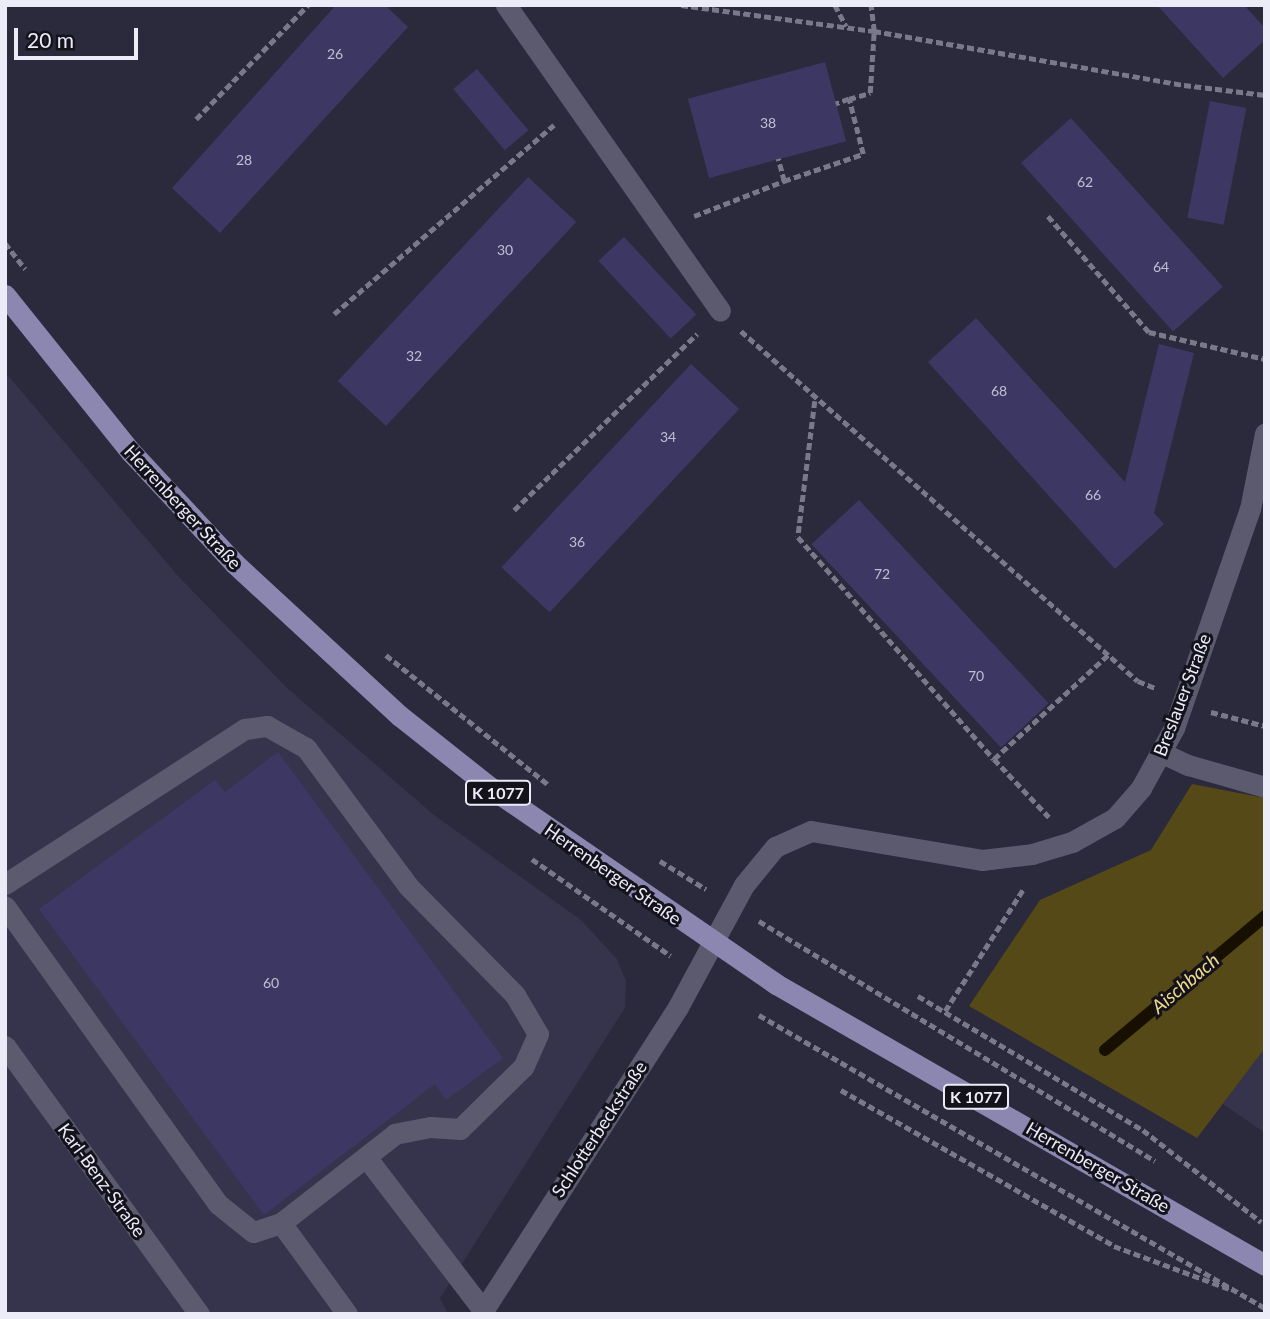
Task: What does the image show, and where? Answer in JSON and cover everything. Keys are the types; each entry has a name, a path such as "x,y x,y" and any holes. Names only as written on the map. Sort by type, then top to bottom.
{"main road":[{"name":"Herrenberger Straße","path":"5,295 183,510 298,625 401,716 491,788 714,943 827,1014 1075,1152 1265,1265"}],"street":[{"path":"506,5 578,104 720,312"},
{"name":"Breslauer Straße","path":"714,943 733,905 775,847 811,831 982,860 1032,854 1072,842 1115,818 1162,753 1184,699 1250,509 1265,433"},
{"path":"5,884 245,729 267,726 306,748 408,886 515,995 538,1034 523,1067 460,1129 430,1127 395,1134 281,1223 253,1232 218,1204 5,906"},
{"path":"1162,753 1188,765 1265,787"},
{"name":"Schlotterbeckstraße","path":"482,1312 714,943"},
{"name":"Karl-Benz-Straße","path":"5,1046 199,1314"},
{"path":"366,1157 482,1312"},
{"path":"281,1223 347,1314"}],"path":[{"path":"196,119 307,5"},
{"path":"681,5 874,31 1184,85 1265,95"},
{"path":"835,5 847,27"},
{"path":"836,104 870,93 874,31 871,5"},
{"path":"663,228 863,154 849,99"},
{"path":"334,314 578,104"},
{"path":"778,159 785,181"},
{"path":"1048,216 1149,332 1265,359"},
{"path":"5,243 32,277"},
{"path":"514,510 720,312 815,401 1138,681 1207,711 1265,726"},
{"path":"815,401 798,537 1072,842"},
{"path":"382,652 552,787"},
{"path":"994,758 1109,654"},
{"path":"654,858 1166,1168"},
{"path":"945,1011 1024,888"},
{"path":"918,996 1143,1130 1261,1223 1213,1196"},
{"path":"841,1090 1114,1246 1246,1296 1265,1308"}],"shaded area":[{"path":"5,372 178,576 286,687 434,815 581,920 617,959 626,981 625,1008 440,1298 448,1314 5,1314"},
{"path":"1192,784 1265,798 1265,1048 1197,1138 969,1006 1040,900 1151,850"},
{"path":"1265,1048 1265,1133 1223,1104"}],"building":[{"path":"336,5 385,5 408,27 220,233 172,188"},
{"path":"1157,5 1244,5 1265,28 1265,40 1223,78"},
{"path":"825,62 846,141 709,178 688,99"},
{"path":"477,69 528,130 505,150 453,89"},
{"path":"1210,101 1246,108 1224,225 1187,218"},
{"path":"1071,118 1223,287 1173,332 1021,163"},
{"path":"528,177 576,222 386,426 338,381"},
{"path":"624,237 696,315 671,338 598,261"},
{"path":"976,318 1125,482 1159,344 1194,353 1154,513 1164,524 1115,569 928,362"},
{"path":"691,364 739,409 550,612 501,567"},
{"path":"859,500 1049,703 1001,748 811,544"},
{"path":"278,752 503,1058 446,1100 435,1084 264,1215 39,909 215,780 225,792"}],"waterway":[{"name":"Aischbach","path":"1105,1050 1265,916"}]}
